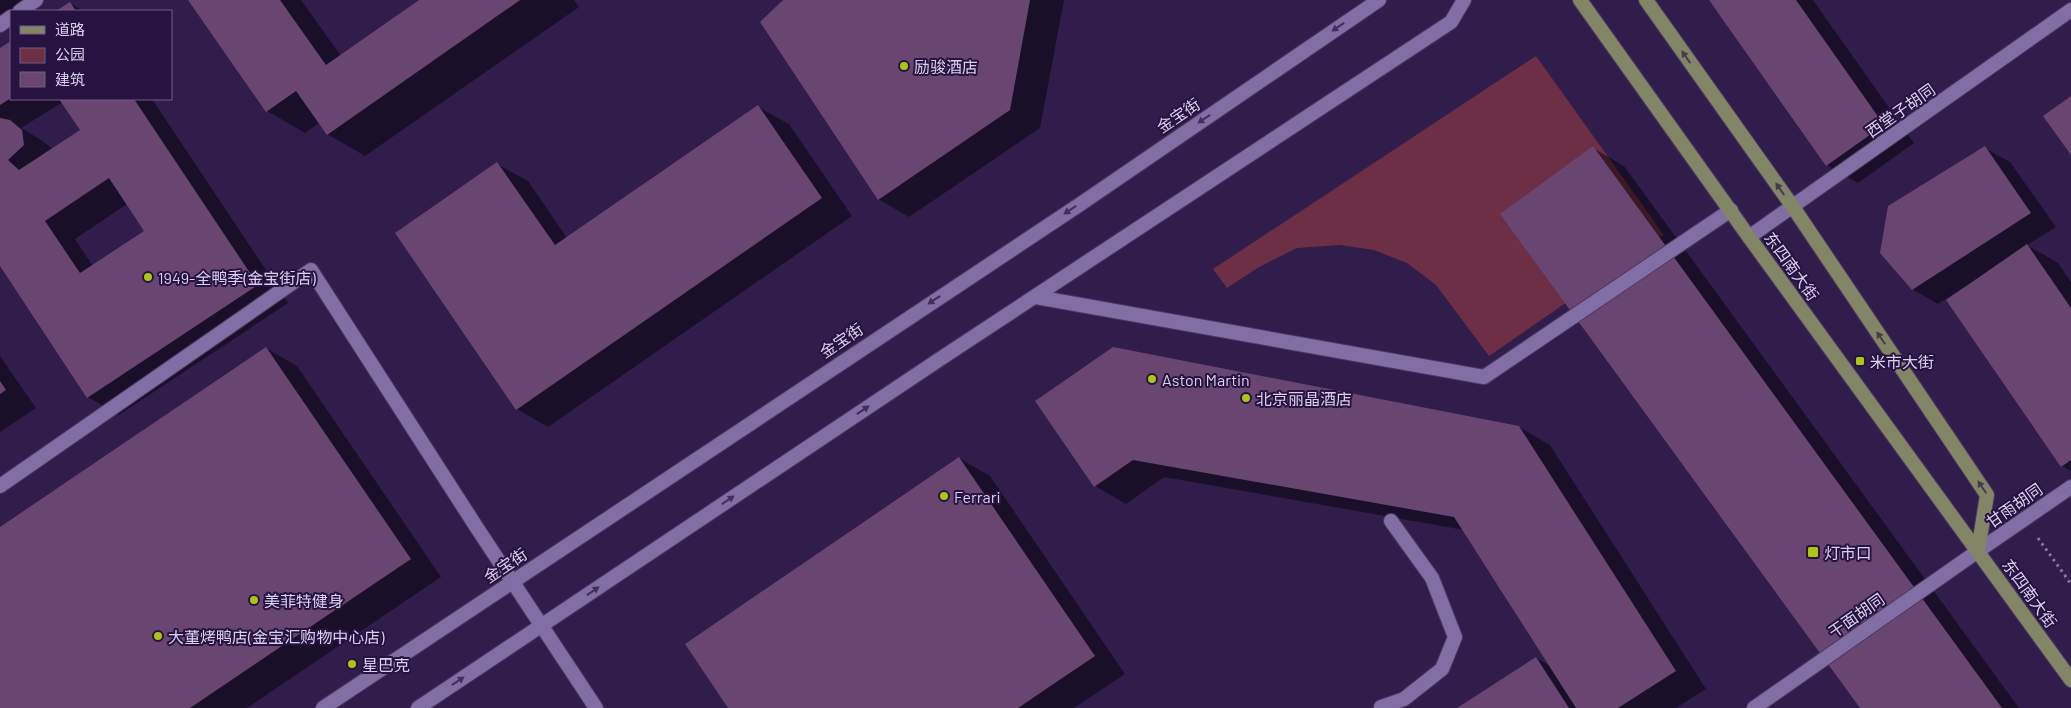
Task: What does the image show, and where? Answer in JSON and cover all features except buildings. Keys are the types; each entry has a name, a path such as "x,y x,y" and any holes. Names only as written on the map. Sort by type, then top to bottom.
{"main road":[{"path":"21,10 36,0"},
{"name":"金宝街","path":"323,708 1078,205 1379,0"},
{"path":"418,708 1451,22 1464,0"},
{"name":"东四南大街","path":"1580,0 2071,680"},
{"name":"东四南大街","path":"1646,0 1793,207 1987,495 1978,552"},
{"name":"西堂子胡同","path":"1750,238 2071,10"},
{"path":"1036,297 1484,377 1731,210"},
{"path":"0,486 311,270 477,528 596,708"},
{"name":"甘雨胡同","path":"1978,552 2071,487"},
{"path":"1381,707 1404,699 1442,669 1455,637 1432,578 1391,521"},
{"name":"干面胡同","path":"1754,708 1978,552"}],"green space":[{"path":"1536,56 1664,235 1489,356 1436,285 1407,263 1374,250 1340,245 1297,248 1259,267 1227,288 1213,269"}],"place":[{"name":"励骏酒店","path":"904,66"},
{"name":"1949-全鸭季(金宝街店)","path":"148,277"},
{"name":"米市大街","path":"1860,361"},
{"name":"Aston Martin","path":"1152,379"},
{"name":"北京丽晶酒店","path":"1246,398"},
{"name":"Ferrari","path":"944,496"},
{"name":"灯市口","path":"1813,552"},
{"name":"美菲特健身","path":"254,600"},
{"name":"大董烤鸭店(金宝汇购物中心店)","path":"158,636"},
{"name":"星巴克","path":"352,664"}]}
